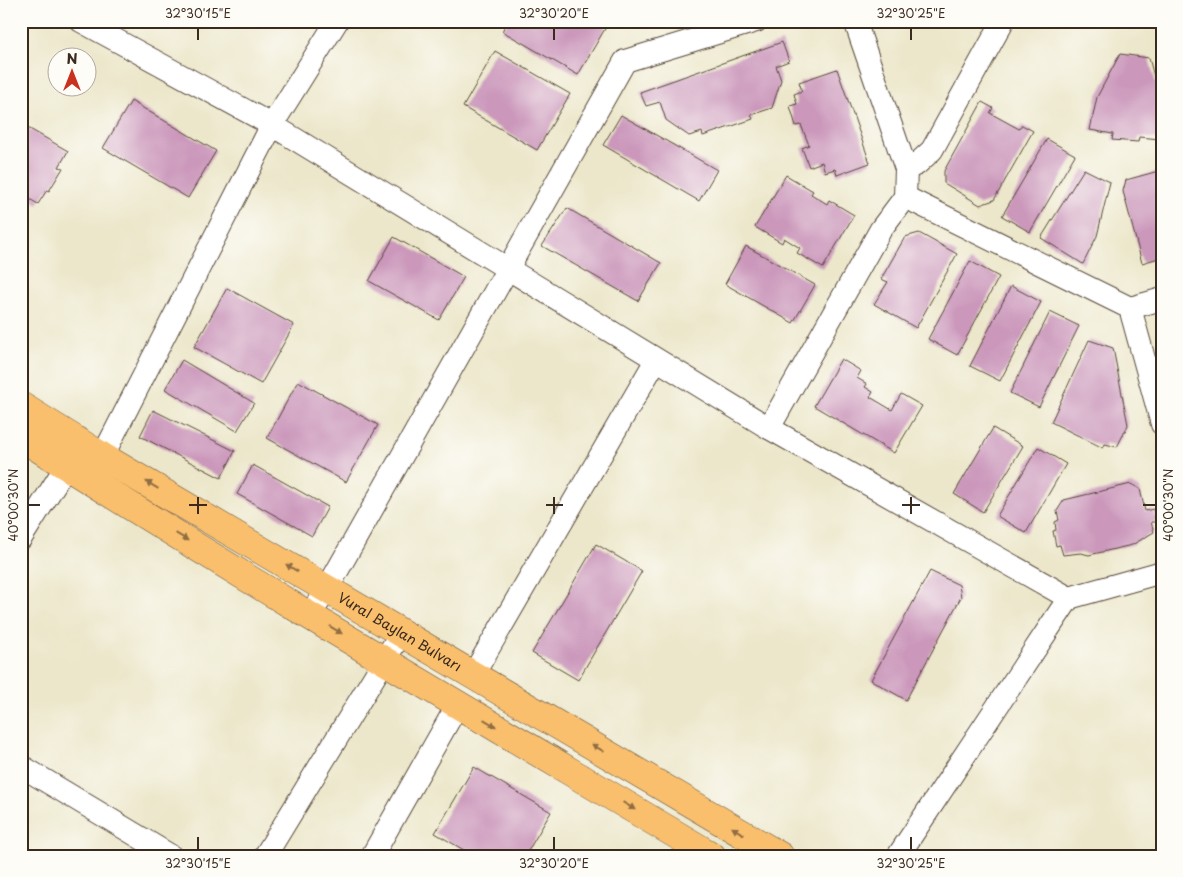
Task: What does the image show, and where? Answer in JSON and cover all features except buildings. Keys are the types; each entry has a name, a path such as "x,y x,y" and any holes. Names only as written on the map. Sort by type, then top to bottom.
{"main road":[{"name":"Vural Baylan Bulvarı","path":"21,406 92,450 780,856"},
{"path":"21,437 310,615 712,856"}],"street":[{"path":"81,21 272,125 769,428 1069,598"},
{"path":"89,480 92,450 272,125 337,21"},
{"path":"310,615 327,589 625,61 756,21"},
{"path":"769,428 881,229 905,196 906,169 855,21"},
{"path":"906,169 917,164 932,150 1003,21"},
{"path":"905,196 1130,308 1162,299"},
{"path":"1130,308 1162,424"},
{"path":"473,675 656,360"},
{"path":"21,538 66,466 92,450"},
{"path":"898,856 1069,598 1162,572"},
{"path":"264,856 401,633"},
{"path":"372,856 458,704"},
{"path":"21,766 171,856"}]}
